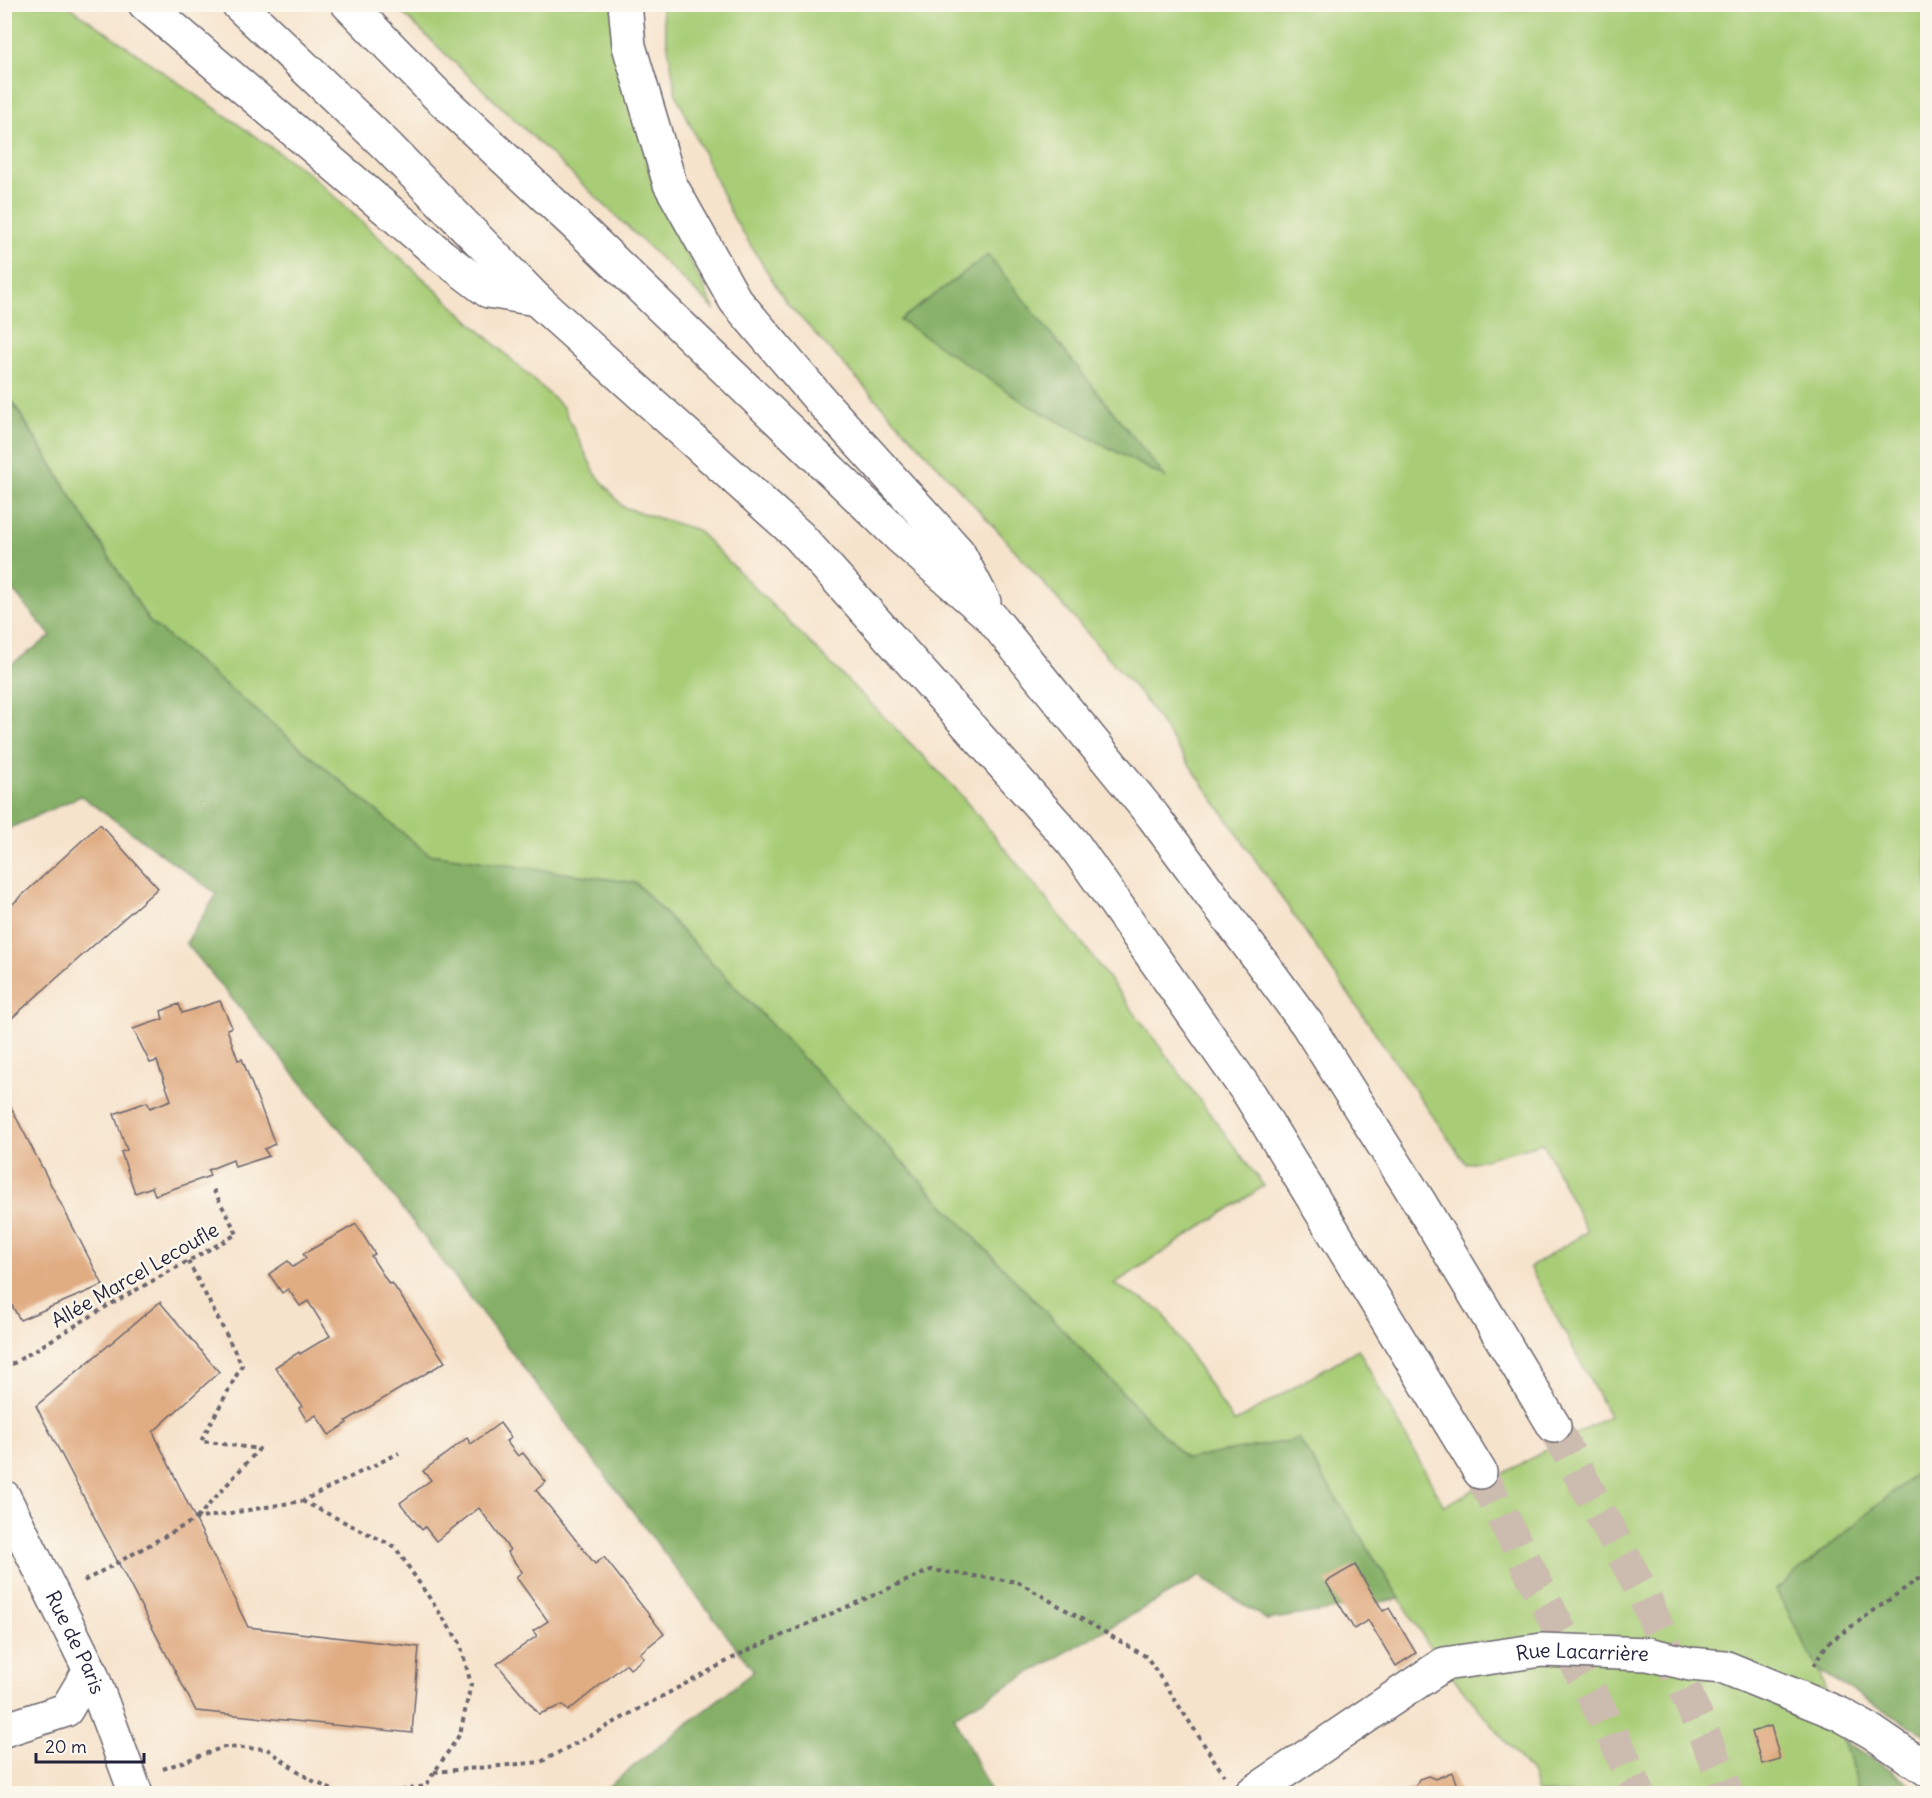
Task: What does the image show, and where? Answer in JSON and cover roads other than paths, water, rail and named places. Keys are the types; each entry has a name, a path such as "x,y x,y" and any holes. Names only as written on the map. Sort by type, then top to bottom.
{"main road":[{"path":"146,4 407,227 488,291 536,299"},
{"path":"238,4 387,146 536,299 799,536 1073,843 1250,1095 1480,1472"},
{"path":"348,4 438,96 593,241 901,538 991,617 1153,816 1307,1024 1420,1203 1554,1426"},
{"path":"625,4 629,45 670,184 735,300 821,401 958,552 991,617"},
{"name":"Rue de Paris","path":"4,1497 90,1670 134,1787"},
{"name":"Rue Lacarrière","path":"1241,1789 1444,1664 1542,1650 1648,1654 1690,1664 1724,1667 1840,1714 1872,1732 1928,1770"},
{"path":"4,1730 66,1710 90,1670"}],"tunnel":[{"path":"1554,1426 1642,1591 1721,1774 1727,1794"},
{"path":"1480,1472 1617,1744 1639,1794"}]}
